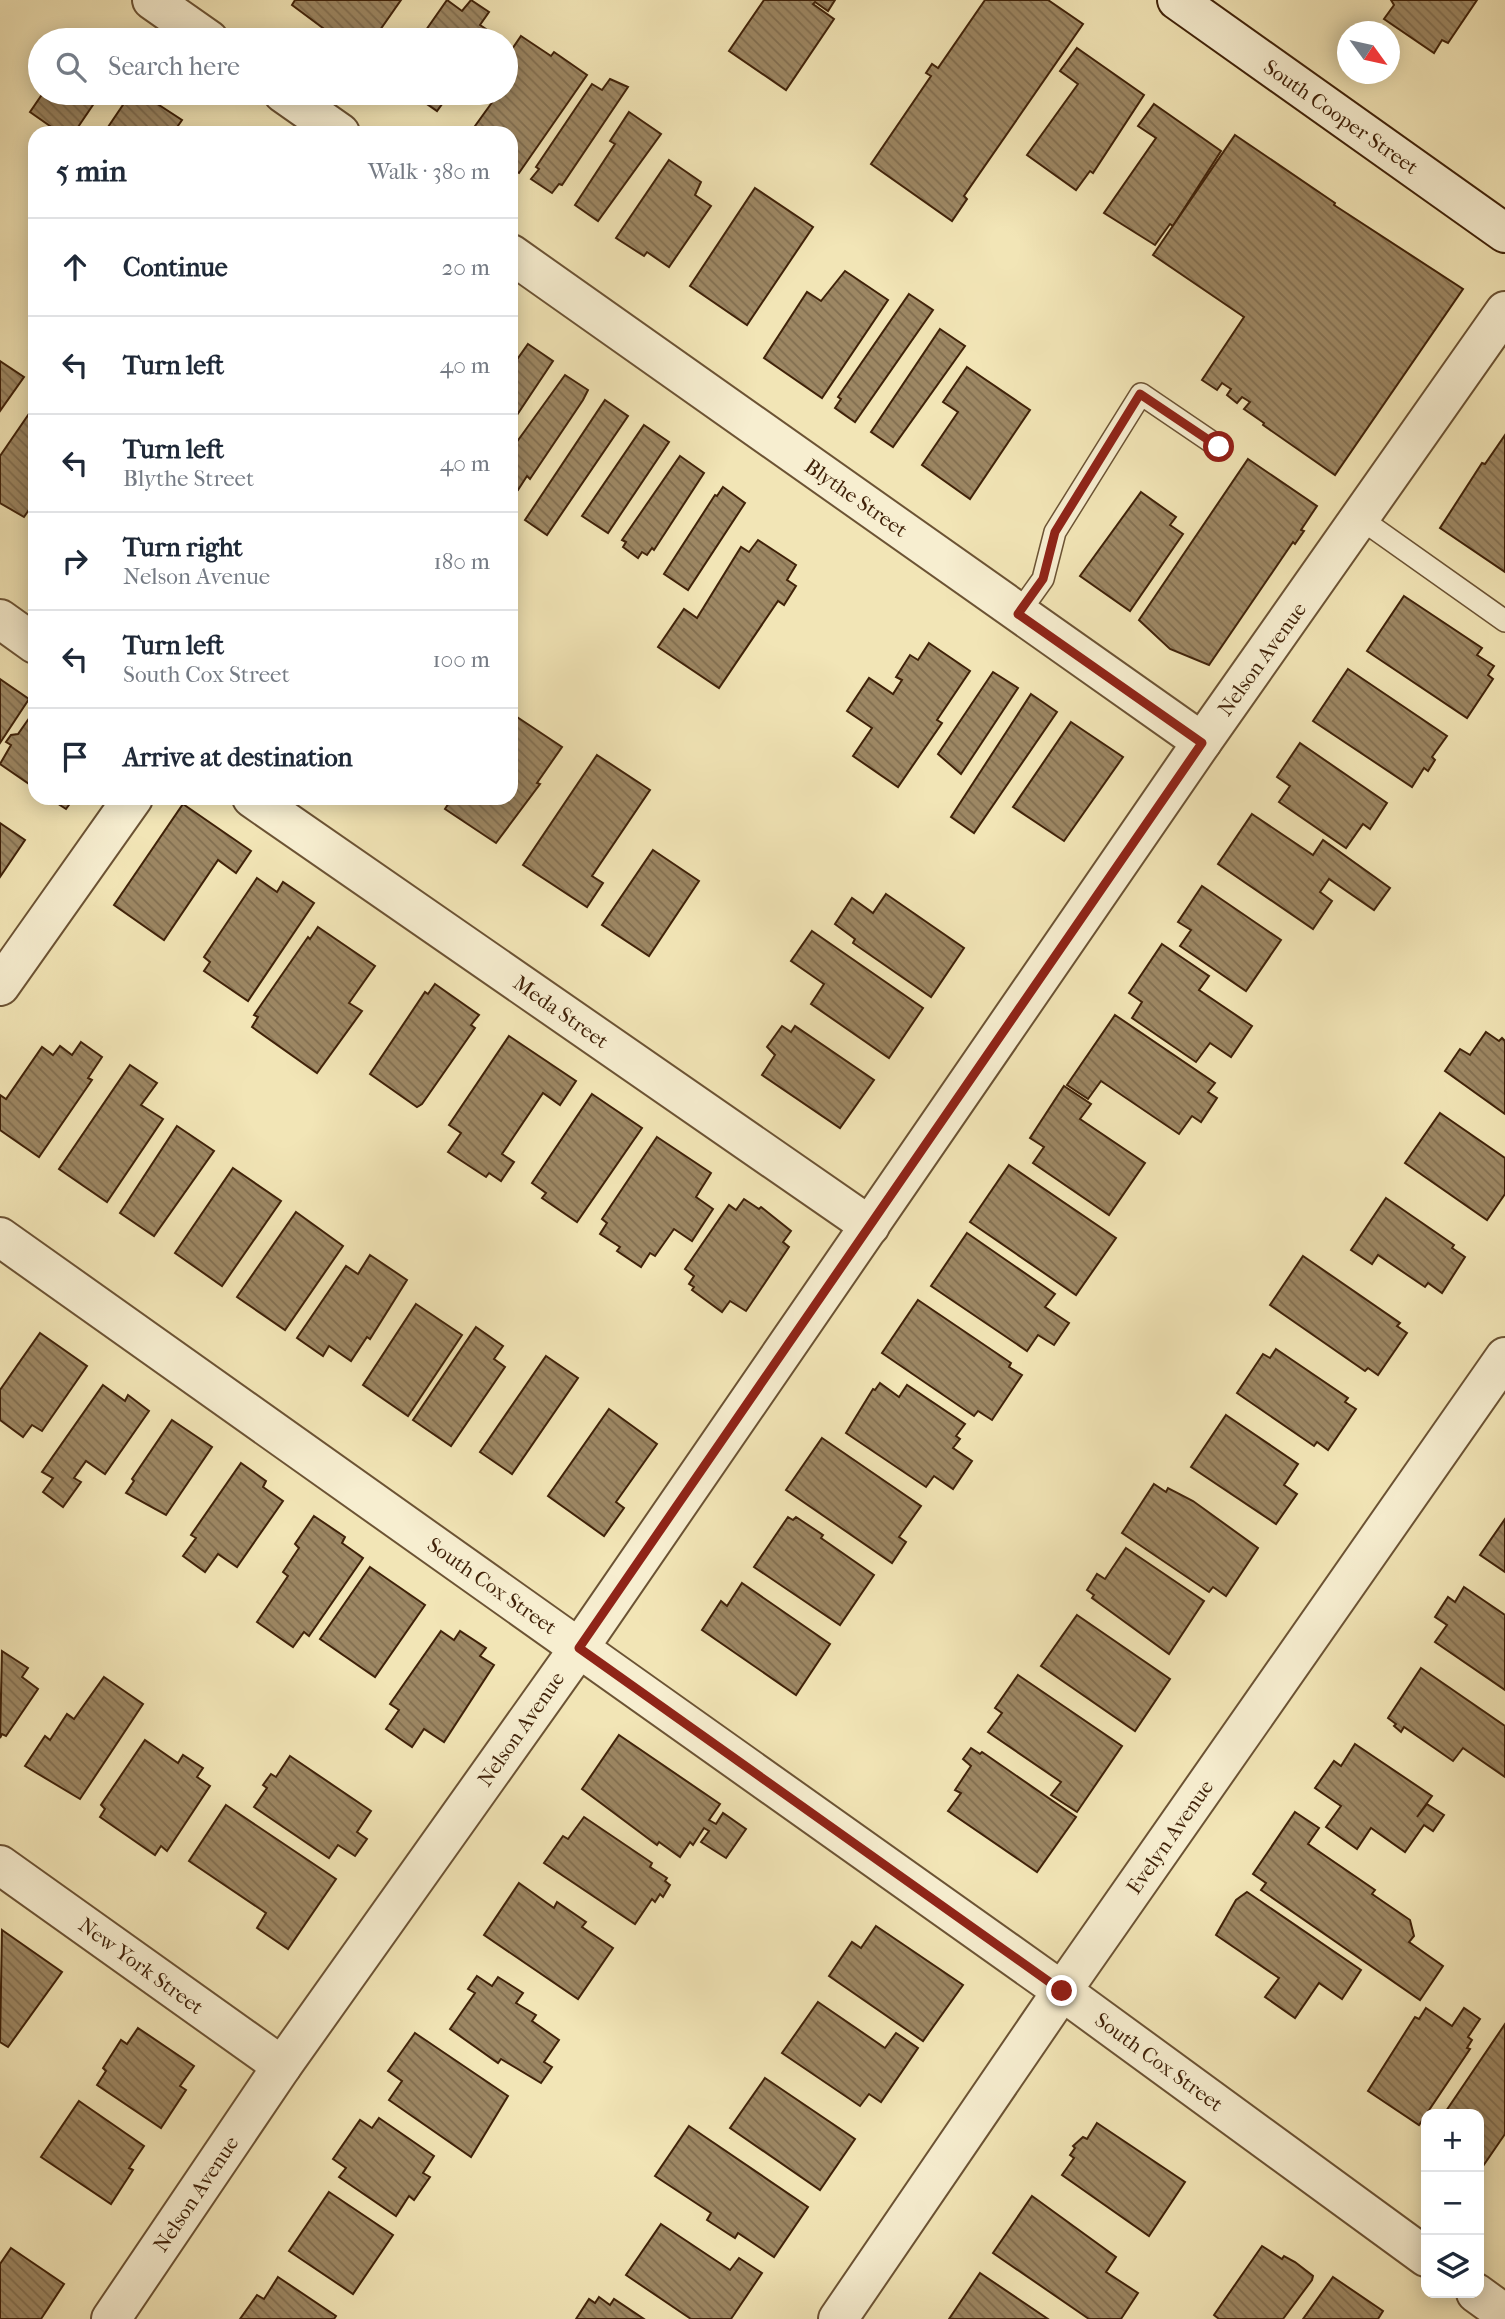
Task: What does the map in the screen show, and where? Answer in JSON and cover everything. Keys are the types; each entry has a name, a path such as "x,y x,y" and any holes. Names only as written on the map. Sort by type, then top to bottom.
{"street":[{"path":"152,0 192,28"},
{"name":"South Cooper Street","path":"1177,0 1502,225"},
{"path":"300,105 330,126"},
{"name":"Blythe Street","path":"518,259 1202,743"},
{"name":"Nelson Avenue","path":"111,2319 282,2066 579,1648 1202,743 1362,519 1505,311"},
{"path":"0,619 28,639"},
{"path":"0,986 128,805"},
{"name":"Meda Street","path":"262,805 870,1226"},
{"name":"South Cox Street","path":"0,1237 1062,1991 1421,2253"},
{"name":"Evelyn Avenue","path":"838,2319 1062,1991 1505,1357"},
{"name":"New York Street","path":"0,1865 282,2066"},
{"path":"1483,2298 1505,2314"}],"lane":[{"path":"1018,614 1043,579 1055,532 1140,394 1219,447"},
{"path":"1362,519 1505,621"}],"building":[{"path":"295,0 401,0 381,28 323,28 292,5"},
{"path":"447,0 462,11 471,0 489,12 480,25 484,28 427,28"},
{"path":"764,0 835,0 828,11 815,2 813,4 834,19 786,90 729,51"},
{"path":"985,0 1048,0 1083,24 964,196 967,199 952,221 871,164 931,76 926,73 932,64 938,68"},
{"path":"1391,0 1477,0 1448,43 1442,40 1434,53 1400,30 1400,21 1384,19 1394,5"},
{"path":"521,36 551,56 554,52 587,75 519,173 518,126 475,126 490,105 518,105 518,40"},
{"path":"1077,48 1144,95 1093,173 1090,171 1076,190 1027,155 1078,84 1060,71"},
{"path":"610,79 628,87 562,185 559,184 552,193 531,179 539,169 536,167 592,84 602,90"},
{"path":"1154,104 1221,151 1173,226 1170,224 1155,245 1104,213 1156,138 1138,126"},
{"path":"35,105 93,105 79,126 50,126 30,112"},
{"path":"123,105 159,105 182,120 178,126 109,126"},
{"path":"428,105 441,105 437,111"},
{"path":"629,112 661,134 598,221 575,205 615,144 610,141"},
{"path":"1235,135 1335,203 1334,205 1463,289 1335,475 1244,409 1250,402 1242,397 1237,403 1227,395 1231,389 1222,383 1217,390 1202,380 1244,317 1153,255"},
{"path":"669,160 701,182 695,195 711,206 669,267 647,252 644,256 616,238"},
{"path":"755,188 813,227 747,325 690,286"},
{"path":"845,271 888,300 822,398 764,358 807,292 821,301"},
{"path":"909,294 933,310 855,422 835,408 841,399 838,397"},
{"path":"940,329 965,346 893,447 871,432"},
{"path":"528,344 553,361 518,414 518,358"},
{"path":"0,361 24,377 0,411"},
{"path":"967,367 1030,410 970,499 922,465 958,412 943,402"},
{"path":"565,375 588,390 530,479 527,476 518,490 518,440"},
{"path":"605,400 628,416 547,535 525,520"},
{"path":"28,415 28,511 24,517 0,503 0,456"},
{"path":"644,425 669,442 608,533 582,516"},
{"path":"1505,435 1505,572 1440,528 1482,463 1485,464"},
{"path":"680,456 704,473 654,550 652,548 647,555 642,552 638,558 623,547 626,542 622,540"},
{"path":"1248,459 1317,506 1301,530 1304,531 1295,544 1293,542 1209,665 1170,649 1139,620"},
{"path":"723,487 745,503 688,590 664,574 715,495 717,496"},
{"path":"1141,492 1176,517 1170,525 1183,534 1130,611 1080,576"},
{"path":"758,540 796,565 787,580 796,586 784,605 778,601 719,688 658,647 684,609 697,618 741,547 749,552"},
{"path":"1404,596 1482,648 1477,655 1494,666 1488,675 1493,679 1467,718 1367,651"},
{"path":"929,643 970,671 937,720 942,723 898,787 853,756 872,728 847,711 869,678 893,694 902,680 896,677 910,655 918,660"},
{"path":"1348,669 1447,736 1432,757 1435,760 1428,771 1424,768 1412,787 1313,721"},
{"path":"993,672 1018,688 961,774 938,754"},
{"path":"0,679 28,701 0,743"},
{"path":"1031,694 1057,712 974,833 951,817"},
{"path":"518,718 562,747 537,783 540,784 496,843 445,809 448,805 518,805"},
{"path":"28,720 28,783 0,764 11,745 6,742 11,735 18,734"},
{"path":"1071,722 1123,757 1064,841 1013,807"},
{"path":"1300,743 1387,803 1370,829 1363,824 1346,848 1279,802 1290,786 1277,777"},
{"path":"597,755 650,790 592,876 603,883 587,907 523,865"},
{"path":"182,805 251,851 236,873 218,860 164,940 114,905"},
{"path":"1252,814 1313,855 1323,840 1390,888 1374,910 1329,879 1320,892 1332,901 1313,929 1218,864"},
{"path":"0,823 25,840 0,877"},
{"path":"653,850 699,881 649,956 602,925"},
{"path":"257,878 277,892 283,882 314,903 248,1001 204,971 210,962 204,957"},
{"path":"1202,886 1281,940 1246,991 1180,946 1191,930 1178,922"},
{"path":"886,894 964,948 931,997 853,943 855,939 835,924 852,898 873,913"},
{"path":"318,927 375,966 349,1003 362,1011 317,1073 252,1027 258,1017 254,1015 308,937 310,939"},
{"path":"812,931 923,1008 889,1058 811,1004 824,984 791,961"},
{"path":"1162,944 1209,976 1199,990 1252,1026 1231,1057 1210,1043 1196,1062 1132,1018 1142,1002 1129,993"},
{"path":"435,984 479,1015 471,1025 475,1028 422,1104 417,1107 370,1074 425,992 428,994"},
{"path":"1115,1015 1215,1083 1208,1092 1217,1098 1201,1122 1192,1116 1179,1134 1101,1081 1088,1099 1067,1085"},
{"path":"782,1026 791,1032 795,1026 874,1080 840,1128 762,1075 775,1055 767,1047"},
{"path":"1486,1032 1499,1041 1502,1038 1505,1041 1505,1114 1445,1071 1460,1049 1470,1055"},
{"path":"509,1036 576,1081 560,1105 543,1093 502,1154 514,1162 501,1181 489,1173 486,1177 448,1152 461,1133 449,1125"},
{"path":"81,1042 102,1057 88,1078 92,1080 39,1157 0,1130 0,1095 6,1099 42,1047 53,1055 60,1046 72,1055"},
{"path":"130,1065 157,1083 141,1105 163,1119 107,1202 59,1169"},
{"path":"1064,1086 1091,1104 1080,1119 1145,1163 1109,1215 1033,1163 1044,1147 1030,1138"},
{"path":"592,1094 642,1128 577,1222 542,1198 546,1193 532,1183"},
{"path":"1440,1113 1505,1158 1505,1194 1487,1220 1405,1163"},
{"path":"177,1126 214,1151 154,1236 120,1213"},
{"path":"657,1137 711,1173 696,1197 713,1209 692,1241 674,1229 655,1256 650,1253 641,1267 617,1251 620,1247 600,1234 607,1223 602,1219"},
{"path":"1009,1165 1116,1238 1076,1295 970,1222"},
{"path":"233,1168 281,1201 222,1286 175,1253"},
{"path":"1386,1198 1454,1245 1452,1248 1465,1257 1442,1293 1428,1283 1425,1287 1378,1255 1372,1264 1351,1250"},
{"path":"744,1199 759,1209 761,1207 791,1231 783,1242 789,1247 746,1311 730,1301 722,1312 692,1290 694,1287 689,1284 694,1276 685,1269 729,1205 736,1210"},
{"path":"296,1212 343,1246 285,1330 237,1297"},
{"path":"967,1233 1055,1294 1045,1307 1069,1323 1054,1345 1038,1335 1027,1351 931,1286"},
{"path":"370,1255 407,1280 370,1339 367,1337 351,1361 329,1346 323,1356 297,1338 346,1266 358,1274"},
{"path":"1303,1256 1400,1323 1397,1326 1407,1333 1378,1375 1368,1368 1365,1371 1270,1305"},
{"path":"918,1300 1011,1363 1009,1367 1022,1375 992,1420 978,1411 974,1416 882,1353"},
{"path":"416,1304 462,1335 408,1416 363,1385"},
{"path":"476,1327 503,1346 494,1359 505,1367 451,1446 413,1420"},
{"path":"40,1333 87,1366 42,1431 32,1425 23,1437 0,1420 0,1390"},
{"path":"1276,1349 1348,1398 1345,1402 1356,1409 1328,1450 1317,1442 1314,1446 1237,1393 1263,1354 1270,1358"},
{"path":"546,1356 578,1378 512,1474 480,1452"},
{"path":"880,1383 899,1397 907,1385 965,1424 956,1436 960,1439 953,1448 972,1461 953,1489 934,1476 926,1487 846,1433 873,1389"},
{"path":"103,1385 125,1401 128,1395 149,1411 105,1474 86,1461 74,1478 81,1482 63,1507 43,1492 53,1478 42,1472"},
{"path":"609,1409 657,1444 616,1502 624,1508 604,1536 548,1496"},
{"path":"1226,1415 1298,1464 1284,1485 1297,1494 1276,1524 1191,1467"},
{"path":"172,1420 212,1447 166,1515 126,1493 134,1481 132,1479"},
{"path":"822,1438 921,1506 899,1537 906,1542 892,1563 786,1490"},
{"path":"241,1463 266,1481 263,1487 283,1501 237,1567 218,1554 205,1572 183,1556 196,1538 191,1535"},
{"path":"1154,1484 1166,1492 1168,1488 1193,1501 1258,1548 1226,1596 1213,1587 1209,1592 1122,1533"},
{"path":"314,1516 345,1537 342,1543 363,1558 309,1636 304,1632 293,1647 257,1622 288,1576 283,1572 299,1548 295,1544"},
{"path":"788,1517 793,1520 796,1517 823,1535 821,1538 874,1575 840,1625 754,1567"},
{"path":"1505,1519 1505,1572 1480,1555"},
{"path":"1126,1548 1204,1601 1169,1654 1092,1598 1094,1595 1087,1590 1097,1574 1105,1579"},
{"path":"370,1567 425,1605 375,1677 320,1639"},
{"path":"742,1583 830,1644 796,1695 702,1630 721,1601 727,1606"},
{"path":"1464,1587 1505,1615 1505,1690 1435,1642 1447,1625 1435,1617 1448,1597 1455,1602"},
{"path":"1077,1615 1170,1679 1135,1731 1041,1666"},
{"path":"441,1631 454,1640 460,1631 486,1648 480,1656 494,1665 444,1742 424,1729 412,1747 386,1729 399,1710 390,1704"},
{"path":"2,1651 28,1668 22,1677 38,1689 6,1736 2,1734 0,1738"},
{"path":"1421,1668 1505,1726 1505,1777 1463,1748 1453,1761 1404,1727 1401,1732 1394,1726 1396,1724 1388,1718"},
{"path":"1018,1675 1122,1746 1077,1812 1051,1795 1061,1782 988,1732 1002,1713 995,1708"},
{"path":"104,1677 143,1704 80,1799 25,1766 45,1736 50,1740 67,1714 74,1719"},
{"path":"619,1735 720,1804 709,1820 716,1824 723,1813 746,1829 726,1858 701,1842 709,1831 704,1828 693,1845 690,1842 680,1857 659,1842 657,1845 582,1789"},
{"path":"145,1740 178,1763 183,1755 203,1768 197,1777 210,1786 167,1851 161,1846 155,1855 100,1817 105,1809 101,1805"},
{"path":"1355,1744 1432,1796 1417,1817 1427,1804 1444,1815 1433,1831 1424,1825 1405,1852 1371,1828 1357,1849 1326,1827 1341,1806 1315,1788 1334,1761 1341,1766"},
{"path":"971,1748 980,1754 982,1752 1076,1817 1037,1872 948,1811 961,1793 955,1790 971,1766 963,1759"},
{"path":"290,1756 371,1811 357,1832 367,1839 355,1856 338,1845 329,1858 254,1807 267,1788 263,1785 271,1774 276,1777"},
{"path":"226,1805 336,1879 288,1949 257,1928 266,1913 189,1861"},
{"path":"1295,1812 1319,1828 1308,1844 1375,1890 1372,1894 1410,1920 1414,1936 1409,1942 1443,1966 1420,2000 1261,1890 1266,1883 1253,1874"},
{"path":"584,1817 652,1863 650,1867 667,1878 665,1881 670,1885 663,1897 660,1894 655,1902 652,1899 635,1924 544,1863 563,1836 568,1839"},
{"path":"519,1883 554,1908 557,1902 586,1922 582,1927 613,1948 578,1999 484,1935"},
{"path":"1247,1892 1361,1970 1342,1999 1319,1983 1295,2018 1265,1997 1279,1978 1216,1935 1236,1900"},
{"path":"876,1926 963,1985 923,2041 829,1976 852,1942 861,1948"},
{"path":"2,1930 62,1972 8,2047 0,2042"},
{"path":"477,1976 492,1986 498,1977 523,1993 516,2003 536,2015 532,2021 559,2040 544,2062 552,2067 541,2083 501,2059 498,2063 450,2029 475,1993 468,1989"},
{"path":"818,2002 885,2048 896,2033 918,2048 881,2102 869,2094 860,2106 782,2053"},
{"path":"1426,2008 1452,2026 1464,2008 1480,2019 1468,2037 1472,2040 1467,2048 1470,2049 1430,2109 1421,2109 1419,2125 1368,2091 1415,2017 1419,2019"},
{"path":"1505,2024 1505,2134 1484,2165 1484,2109 1447,2109"},
{"path":"138,2028 194,2066 180,2086 186,2090 161,2128 97,2085 106,2071 103,2068 121,2040 127,2044"},
{"path":"415,2033 508,2096 471,2157 389,2100 402,2081 388,2071"},
{"path":"765,2078 855,2139 820,2190 730,2128"},
{"path":"79,2101 144,2146 129,2168 133,2170 111,2204 41,2157"},
{"path":"379,2118 434,2156 423,2173 430,2177 414,2200 409,2196 396,2216 339,2177 346,2168 333,2159 360,2120 372,2128"},
{"path":"1097,2123 1185,2182 1149,2236 1062,2175 1074,2158 1070,2155 1075,2148 1073,2146 1083,2137 1087,2139"},
{"path":"689,2126 808,2207 774,2257 738,2233 735,2238 707,2220 711,2213 655,2176"},
{"path":"329,2192 393,2235 353,2294 289,2251"},
{"path":"1032,2196 1116,2257 1106,2272 1138,2293 1121,2319 1089,2319 993,2253"},
{"path":"661,2224 730,2270 739,2258 762,2273 731,2319 691,2319 626,2275"},
{"path":"1262,2246 1282,2259 1284,2256 1295,2262 1313,2276 1312,2280 1283,2319 1219,2319 1214,2315"},
{"path":"11,2248 64,2284 41,2319 0,2319 0,2264"},
{"path":"980,2273 1048,2319 949,2319"},
{"path":"278,2277 336,2316 334,2319 240,2319 257,2295 264,2299"},
{"path":"1333,2277 1383,2311 1378,2319 1303,2319"},
{"path":"599,2297 610,2305 614,2299 644,2319 576,2319 589,2299 595,2303"}],"route":[{"path":"1062,1991 579,1648 1202,743 1018,614 1043,579 1055,532 1140,394 1219,447"}]}
